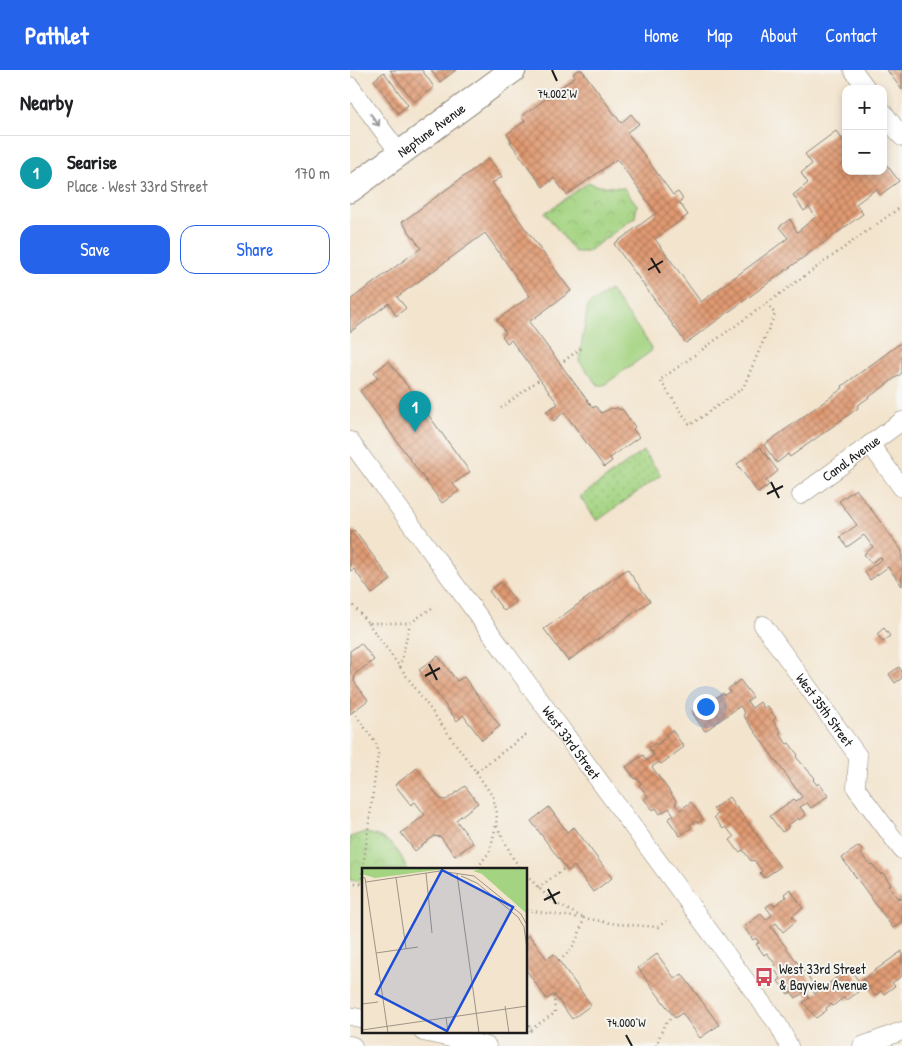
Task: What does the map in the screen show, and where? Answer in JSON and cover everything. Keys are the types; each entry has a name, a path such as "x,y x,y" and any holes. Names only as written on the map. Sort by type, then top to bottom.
{"main road":[{"name":"Neptune Avenue","path":"350,190 513,70"}],"street":[{"path":"853,70 863,85"},
{"path":"350,86 400,154"},
{"path":"887,117 902,137"},
{"name":"Canal Avenue","path":"801,495 902,421"},
{"name":"West 33rd Street","path":"350,441 773,1018 789,1046"},
{"path":"870,444 902,488"},
{"name":"West 35th Street","path":"762,624 858,756 856,788 902,850"},
{"path":"862,1046 902,1031"},
{"path":"432,1034 486,1046"}],"path":[{"path":"767,303 775,314 743,388 690,425 660,380 767,303 902,206"},
{"path":"560,364 581,348"},
{"path":"501,408 540,379"},
{"path":"350,602 368,623 494,797 497,813 490,851 477,868"},
{"path":"368,623 410,623 435,606"},
{"path":"400,667 410,623"},
{"path":"354,711 377,745 378,754 364,868"},
{"path":"476,772 528,733"},
{"path":"496,824 513,858 520,868"},
{"path":"538,888 565,868"},
{"path":"528,877 553,902 584,918"},
{"path":"350,882 362,884"},
{"path":"528,910 616,924 658,927 666,921"},
{"path":"559,961 570,952 575,944 584,918"},
{"path":"529,1035 531,1029 556,1013 554,994"},
{"path":"656,1046 664,1025 673,1016"},
{"path":"528,1025 531,1029"}],"green space":[{"path":"589,182 594,185 624,188 637,205 635,217 587,252 575,252 545,213"},
{"path":"610,290 651,346 650,352 604,385 598,385 579,361 588,305"},
{"path":"643,451 661,475 597,521 580,497"},
{"path":"362,833 384,839 396,849 406,868 362,868 362,882 350,880 350,837"}],"building":[{"path":"390,70 422,70 434,87 414,102"},
{"path":"431,70 456,70 440,82"},
{"path":"578,70 582,70 621,123 631,114 639,124 627,132 673,195 678,192 683,199 679,202 688,215 655,239 701,302 788,238 779,227 790,219 797,232 816,217 809,207 804,211 793,195 808,183 801,173 812,164 805,154 836,131 842,139 842,175 887,175 887,165 899,181 880,195 876,189 856,204 863,214 686,343 614,244 656,213 617,159 567,195 554,178 543,187 510,142 512,141 507,134 525,121 521,117 575,77 573,74"},
{"path":"887,70 902,70 902,90"},
{"path":"384,72 408,105 398,113 374,80"},
{"path":"489,158 502,177 492,183 571,291 529,322 593,408 596,406 601,413 617,407 619,410 622,409 635,427 633,429 639,437 610,458 612,461 604,467 564,412 554,421 546,411 558,404 511,340 507,343 502,336 506,333 497,320 530,296 485,233 397,297 406,308 396,316 389,303 350,332 350,300 421,248 402,222"},
{"path":"902,342 902,373 857,406 858,408 790,457 788,454 777,463 764,445 843,388 842,386"},
{"path":"389,361 470,472 453,484 459,491 442,503 360,391 378,378 374,372"},
{"path":"760,447 778,471 766,481 769,485 758,493 737,464"},
{"path":"856,489 902,551 902,586 888,567 870,580 865,572 882,559 880,557 871,563 864,554 873,547 864,535 847,547 840,537 857,525 839,501"},
{"path":"354,530 391,580 372,594 354,569 350,571 350,533"},
{"path":"627,569 650,601 568,661 544,629"},
{"path":"501,582 516,602 504,611 489,591"},
{"path":"884,628 890,636 883,642 877,634"},
{"path":"361,643 374,660 355,674 354,681 368,700 350,714 350,651"},
{"path":"438,656 457,681 464,677 500,726 482,740 463,715 457,721 419,670"},
{"path":"899,667 902,672 902,678 895,683 889,674"},
{"path":"740,680 753,697 747,701 752,708 760,702 764,708 767,706 776,718 773,720 781,732 779,733 798,755 796,757 815,778 813,780 817,785 819,783 828,796 811,808 807,803 800,807 806,815 799,820 798,818 782,832 770,816 794,799 796,801 802,797 743,715 745,713 740,706 705,731 693,714 699,710 697,707 709,699 711,701 723,693 724,695 730,692 728,689"},
{"path":"672,730 684,747 661,764 659,762 652,767 677,802 675,804 680,810 691,802 703,819 698,823 696,821 690,825 692,827 680,836 668,819 674,815 669,808 660,814 656,808 653,810 644,799 648,796 639,785 641,783 637,778 635,779 626,767 643,755 647,761 654,755 649,748 667,737 666,735"},
{"path":"417,768 440,799 446,800 465,786 478,803 456,820 473,843 455,856 441,837 434,836 415,851 401,833 425,815 415,802 411,805 395,785"},
{"path":"729,797 780,867 764,878 760,873 762,871 754,860 751,861 743,850 739,852 730,840 734,837 726,827 723,829 714,817 718,814 713,809"},
{"path":"549,807 567,832 574,827 612,878 593,892 574,866 568,871 531,821"},
{"path":"859,846 863,852 861,854 881,875 883,873 898,899 900,897 902,899 902,922 893,928 842,858"},
{"path":"790,889 803,908 792,916 796,921 783,932 776,923 771,927 814,985 810,987 815,994 849,968 861,984 856,989 858,992 846,1001 844,997 833,1006 831,1004 826,1008 827,1010 816,1018 803,1002 809,998 804,992 796,998 791,992 788,994 778,981 781,979 773,967 776,965 767,953 764,955 756,944 759,943 756,938 753,940 744,927 761,914 766,920 772,915 766,907 772,903 774,906 786,897 784,894"},
{"path":"528,936 547,959 554,954 591,1005 572,1019 554,994 547,999 528,973"},
{"path":"902,951 902,976 892,983 895,986 884,994 881,991 875,996 863,979"},
{"path":"657,954 675,979 682,974 719,1025 700,1038 682,1013 675,1018 638,968"}],"place":[{"name":"Searise","path":"415,432"},
{"name":"West 33rd Street & Bayview Avenue","path":"764,977"}]}
